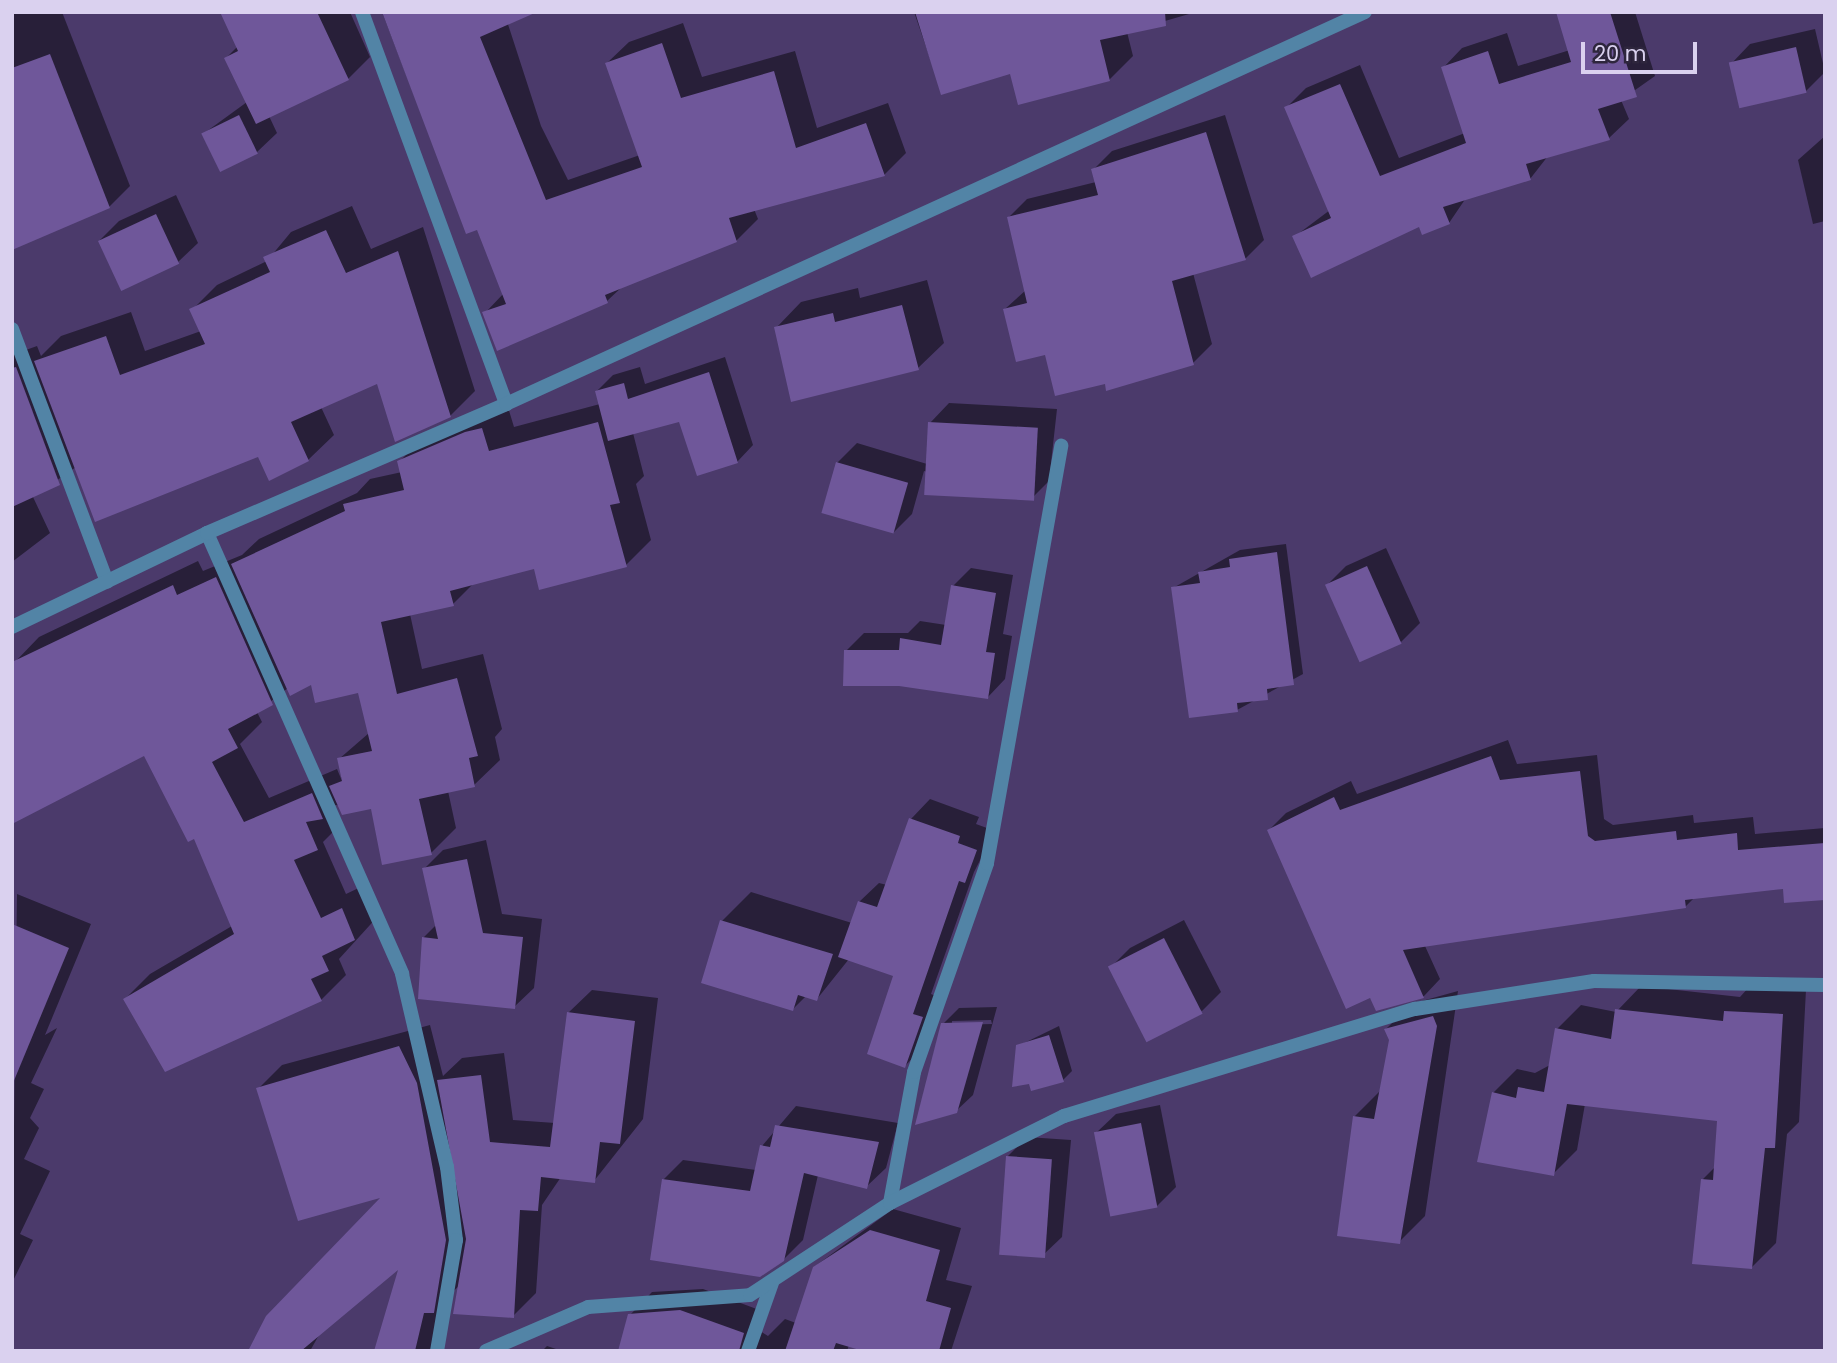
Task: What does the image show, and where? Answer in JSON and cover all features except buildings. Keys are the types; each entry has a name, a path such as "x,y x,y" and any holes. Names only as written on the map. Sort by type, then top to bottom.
{"street":[{"path":"362,12 506,404"},
{"path":"12,627 207,533 506,404 1364,12"},
{"path":"12,329 107,582"},
{"path":"890,1203 914,1072 986,863 1061,446"},
{"path":"207,533 402,974 447,1167 456,1240 437,1351"},
{"path":"486,1351 588,1307 720,1301 772,1283 890,1203 1064,1116 1415,1009 1594,981 1825,985"},
{"path":"748,1351 772,1283"}]}
